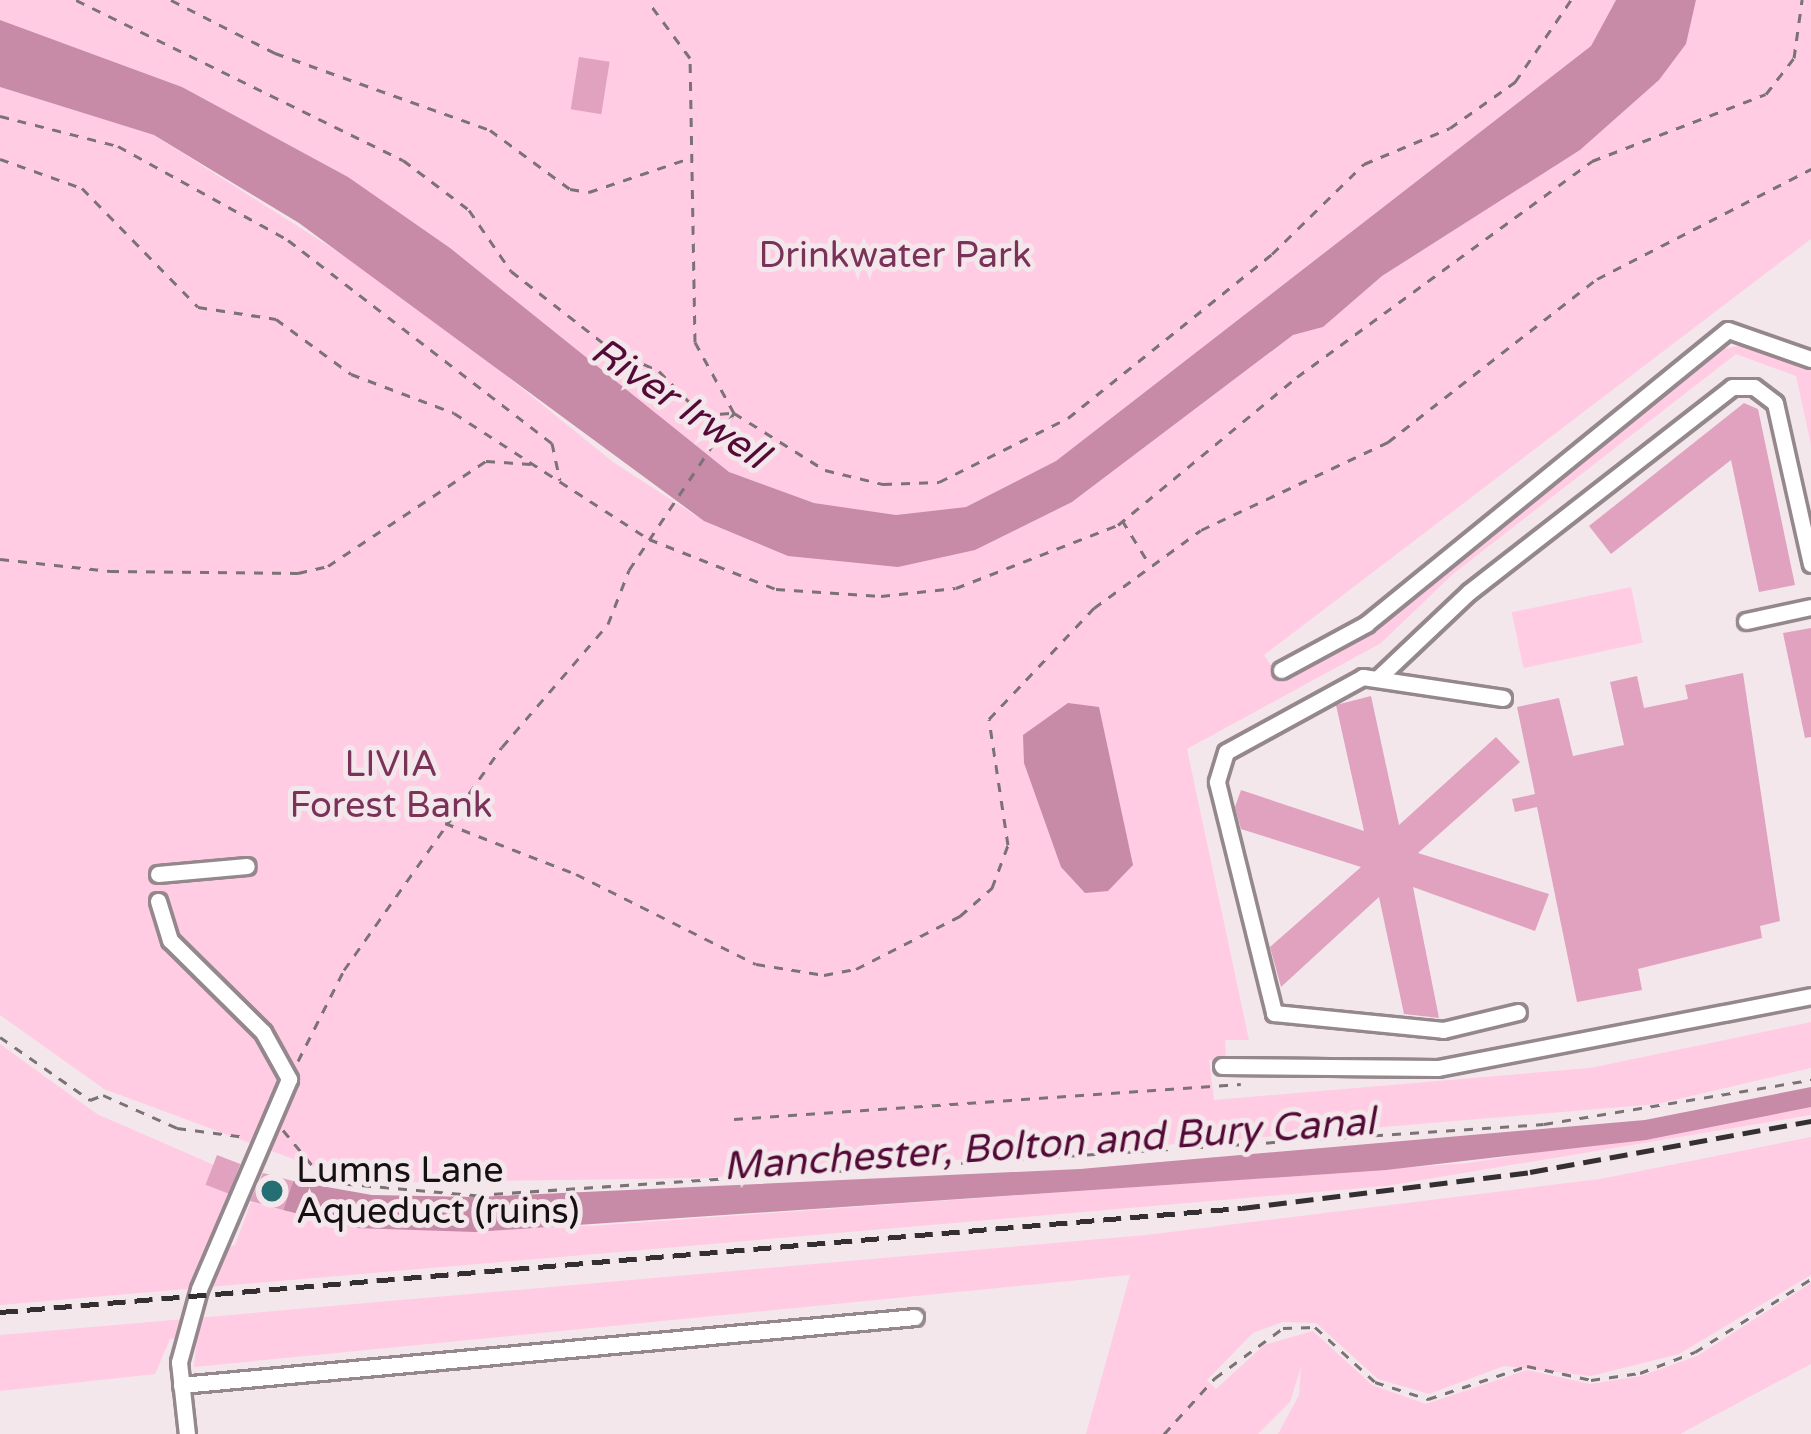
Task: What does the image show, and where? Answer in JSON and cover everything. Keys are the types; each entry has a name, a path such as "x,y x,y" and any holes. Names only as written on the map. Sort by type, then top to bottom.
{"lane":[{"path":"1281,670 1366,623 1728,330 1811,359"},
{"path":"1518,1012 1443,1030 1285,1016 1266,1004 1217,767 1240,742 1378,678 1469,592 1732,387 1754,387 1775,404 1811,564"},
{"path":"1746,621 1811,607"},
{"path":"1378,678 1503,698"},
{"path":"158,874 247,866"},
{"path":"158,901 170,940 263,1032 289,1079 216,1234 178,1362 187,1434"},
{"path":"1222,1066 1438,1068 1811,997"},
{"path":"181,1385 915,1317"}],"path":[{"path":"76,0 389,151 469,210 511,271 611,349 659,371 702,415 734,413"},
{"path":"171,0 275,53 321,62 490,130 570,189 589,192 690,158"},
{"path":"647,0 690,58 695,342 734,413 825,470 883,484 939,482 1001,454 1148,356 1364,164 1450,128 1515,82 1571,0"},
{"path":"0,159 82,188 198,307 276,319 351,374 433,402 649,538 776,589 881,596 956,588 1122,520 1297,376 1592,161 1766,94 1794,58 1802,0"},
{"path":"0,116 118,146 288,240 552,442 561,482"},
{"path":"445,823 576,874 756,964 824,975 856,969 960,916 992,888 1008,845 986,742 994,710 1149,564 1388,442 1597,280 1811,169"},
{"path":"289,1079 344,970 445,823 608,623 649,538 734,413"},
{"path":"0,559 110,572 298,573 328,566 486,461 533,464"},
{"path":"1122,520 1149,564"},
{"path":"0,1037 90,1100 103,1095 177,1128 259,1140"},
{"path":"734,1119 1240,1085 1258,1066"},
{"path":"272,1113 302,1165 326,1182 476,1195 1544,1124 1811,1080"},
{"path":"1164,1434 1215,1378 1283,1328 1315,1327 1375,1382 1428,1399 1527,1366 1591,1380 1640,1372 1696,1352 1811,1279"}],"green space":[{"name":"Drinkwater Park","path":"0,0 1616,0 1591,46 1056,461 966,507 896,515 814,503 729,472 348,177 182,87 0,20"},
{"name":"LIVIA Forest Bank","path":"1696,0 1811,0 1811,239 1264,655 1281,680 1372,630 1721,349 1750,344 1811,366 1811,445 1796,376 1736,354 1453,574 1381,643 1187,749 1249,1040 1225,1040 1226,1062 1209,1060 1214,1100 1590,1068 1811,1022 1811,1068 1657,1104 1205,1142 705,1178 358,1183 104,1089 0,1015 0,87 154,135 409,297 613,462 704,521 788,556 1072,502 1293,335 1323,327 1382,276 1580,150 1659,80 1686,44"},
{"path":"1631,587 1643,643 1524,668 1512,612"},
{"path":"0,1044 97,1114 214,1165 207,1185 229,1193 207,1255 235,1245 251,1202 354,1228 591,1226 1469,1163 1811,1107 1811,1115 1386,1186 0,1305"},
{"path":"1811,1137 1811,1275 1679,1354 1591,1376 1504,1366 1429,1394 1378,1379 1316,1323 1283,1322 1253,1333 1207,1380 1216,1389 1264,1345 1313,1331 1372,1385 1426,1404 1527,1370 1590,1384 1641,1376 1697,1356 1811,1283 1811,1364 1680,1434 1278,1434 1299,1395 1301,1367 1290,1402 1258,1434 1086,1434 1130,1275 194,1367 197,1336 170,1339 155,1374 0,1391 0,1335 1146,1235 1600,1179"}],"shaded area":[{"path":"1616,0 1696,0 1686,44 1659,80 1580,150 1382,276 1323,327 1293,335 1072,502 975,550 898,567 788,556 704,521 299,223 154,135 0,87 0,20 182,87 348,177 450,248 729,472 814,503 896,515 966,507 1056,461 1591,46"},
{"path":"1068,703 1099,707 1133,865 1108,891 1085,893 1061,867 1024,763 1023,735"},
{"path":"1811,1087 1811,1107 1646,1140 1386,1170 475,1232 354,1228 283,1210 293,1181 372,1195 476,1197 1080,1169 1645,1120"}],"building":[{"path":"579,57 610,62 601,114 571,109"},
{"path":"1744,403 1758,409 1795,585 1759,592 1731,460 1611,554 1589,526"},
{"path":"1811,628 1811,737 1805,738 1783,633"},
{"path":"1743,673 1780,921 1760,926 1762,938 1638,969 1642,990 1577,1002 1537,807 1515,812 1512,799 1535,794 1517,707 1559,698 1573,756 1624,745 1610,682 1637,676 1644,708 1688,699 1685,685"},
{"path":"1371,696 1399,825 1496,737 1520,762 1418,853 1549,894 1535,931 1413,887 1439,1018 1404,1014 1379,897 1281,987 1270,947 1361,867 1241,829 1235,807 1241,790 1364,831 1336,705"},
{"name":"Lumns Lane Aqueduct (ruins)","path":"217,1155 240,1164 229,1194 206,1185"},
{"name":"Lumns Lane Aqueduct (ruins)","path":"263,1173 293,1181 283,1210 250,1201"}],"railway":[{"path":"0,1312 1242,1208 1530,1172 1811,1121"}],"place":[{"name":"Lumns Lane Aqueduct (ruins)","path":"272,1191"}],"water label":[{"name":"River Irwell","path":"679,404"},
{"name":"Manchester, Bolton and Bury Canal","path":"1049,1145"}]}
